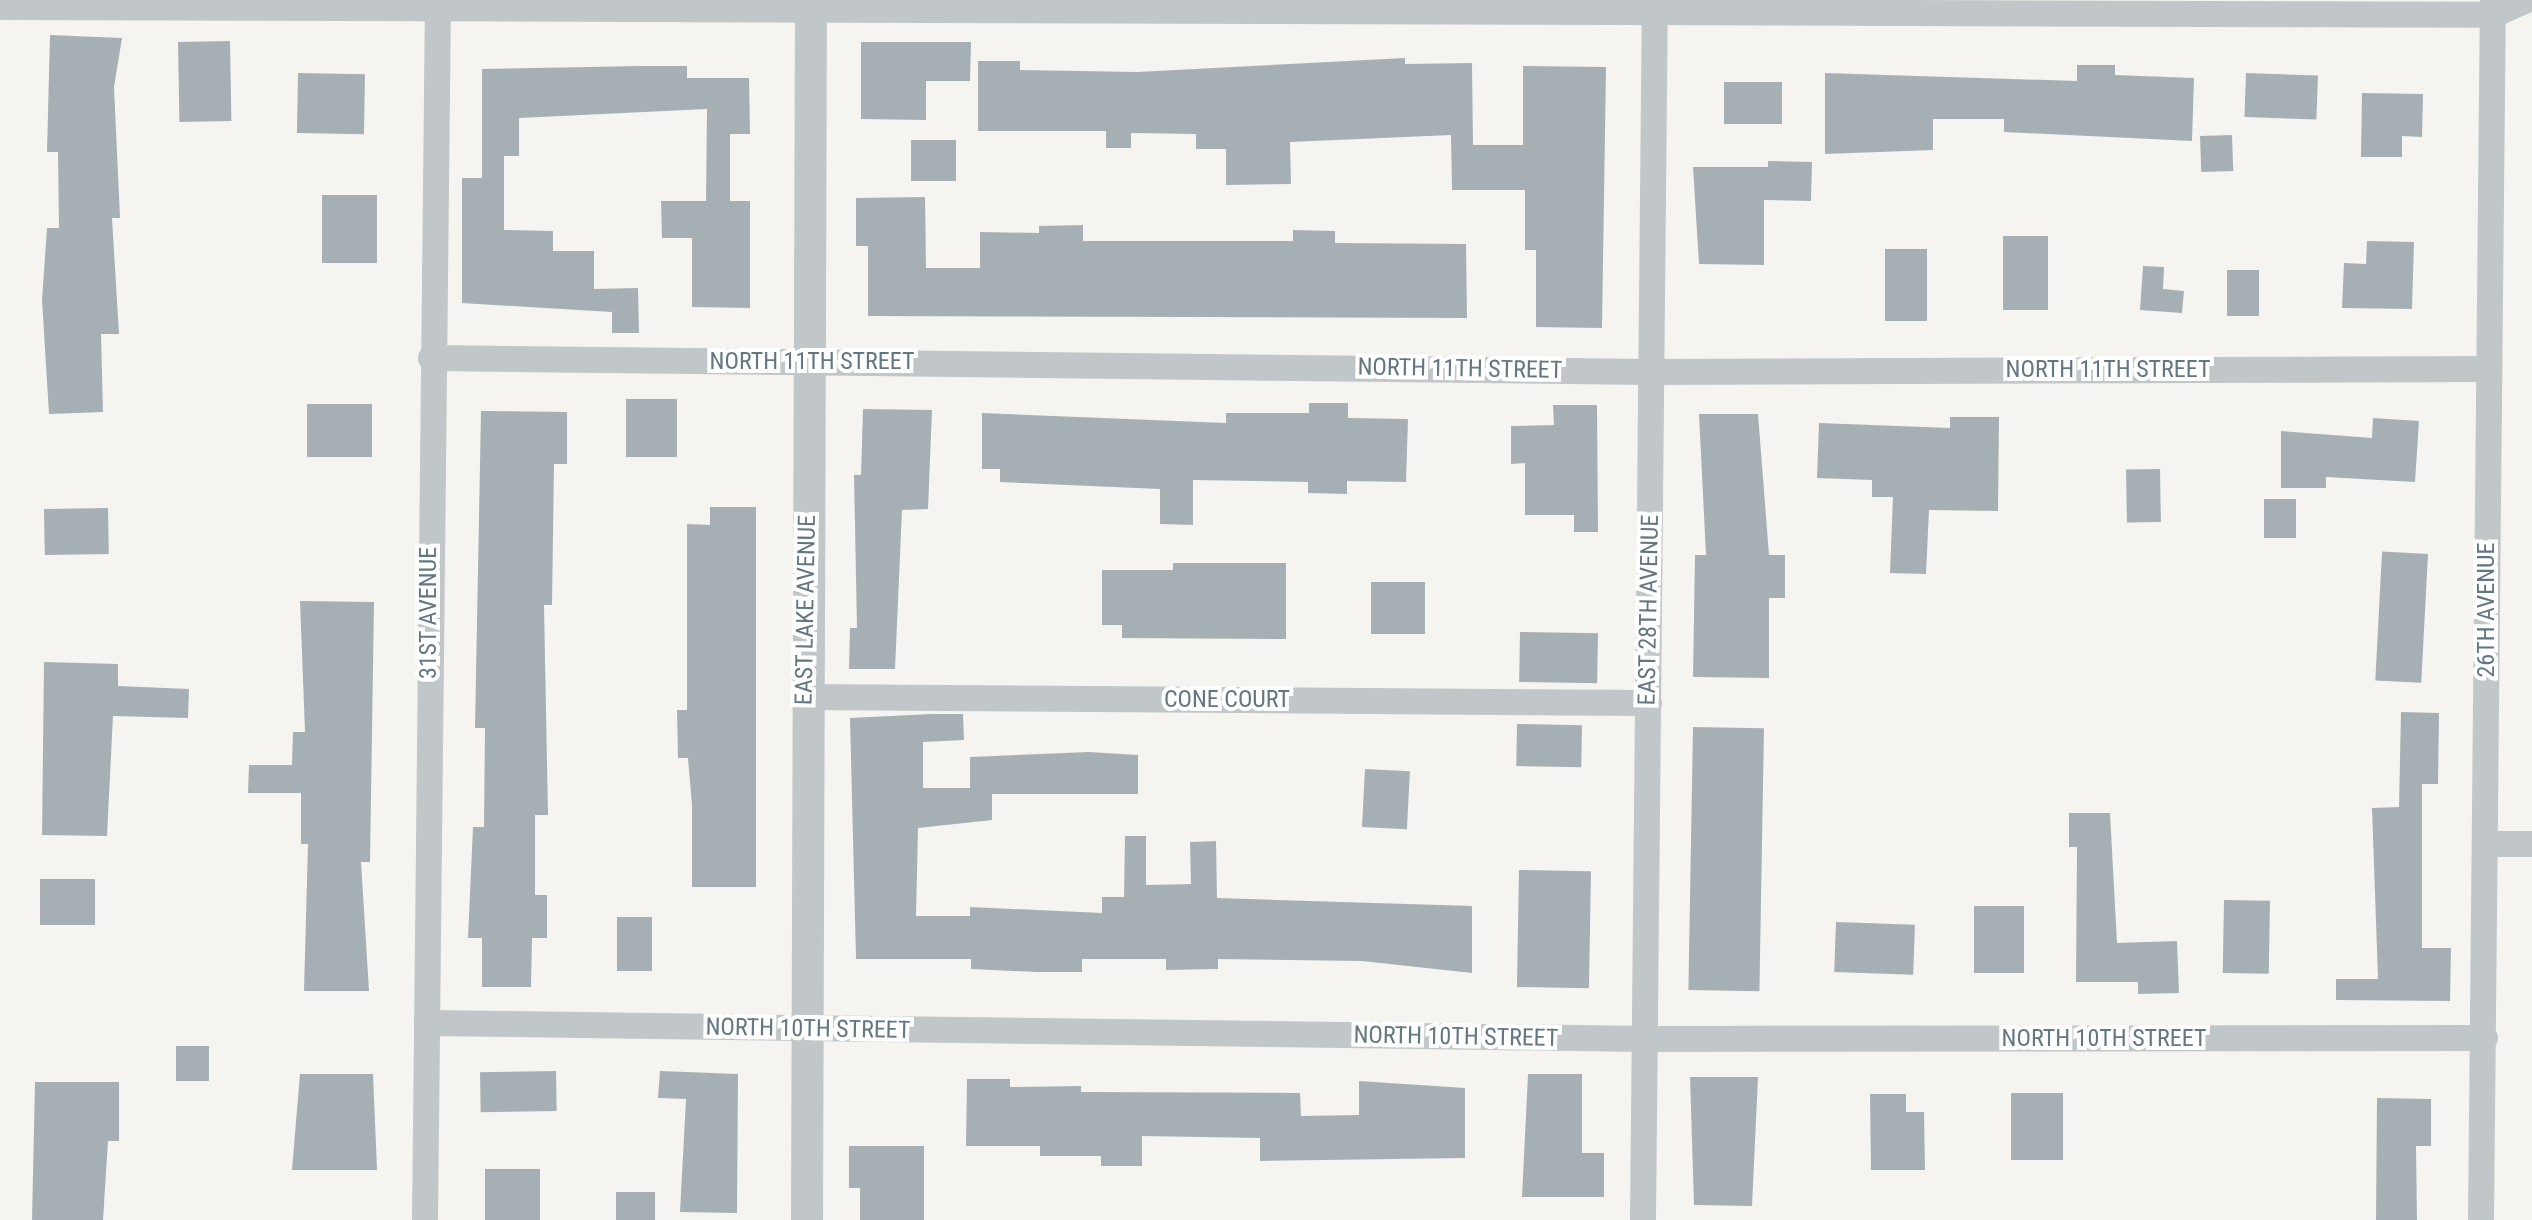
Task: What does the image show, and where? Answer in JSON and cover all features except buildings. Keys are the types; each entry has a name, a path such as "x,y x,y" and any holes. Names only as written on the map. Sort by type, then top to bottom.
{"street":[{"path":"0,7 1220,3 1655,8 2493,8 2526,0"},
{"name":"EAST LAKE AVENUE","path":"807,1220 805,697 811,4"},
{"name":"31ST AVENUE","path":"425,1220 431,358 438,5"},
{"name":"EAST 28TH AVENUE","path":"1643,1220 1655,8"},
{"name":"26TH AVENUE","path":"2481,1220 2493,8"},
{"name":"NORTH 11TH STREET","path":"431,358 1651,372 2489,369"},
{"name":"CONE COURT","path":"805,697 1649,703"},
{"path":"2486,844 2532,844"},
{"name":"NORTH 10TH STREET","path":"427,1023 1644,1039 2485,1038"}]}
